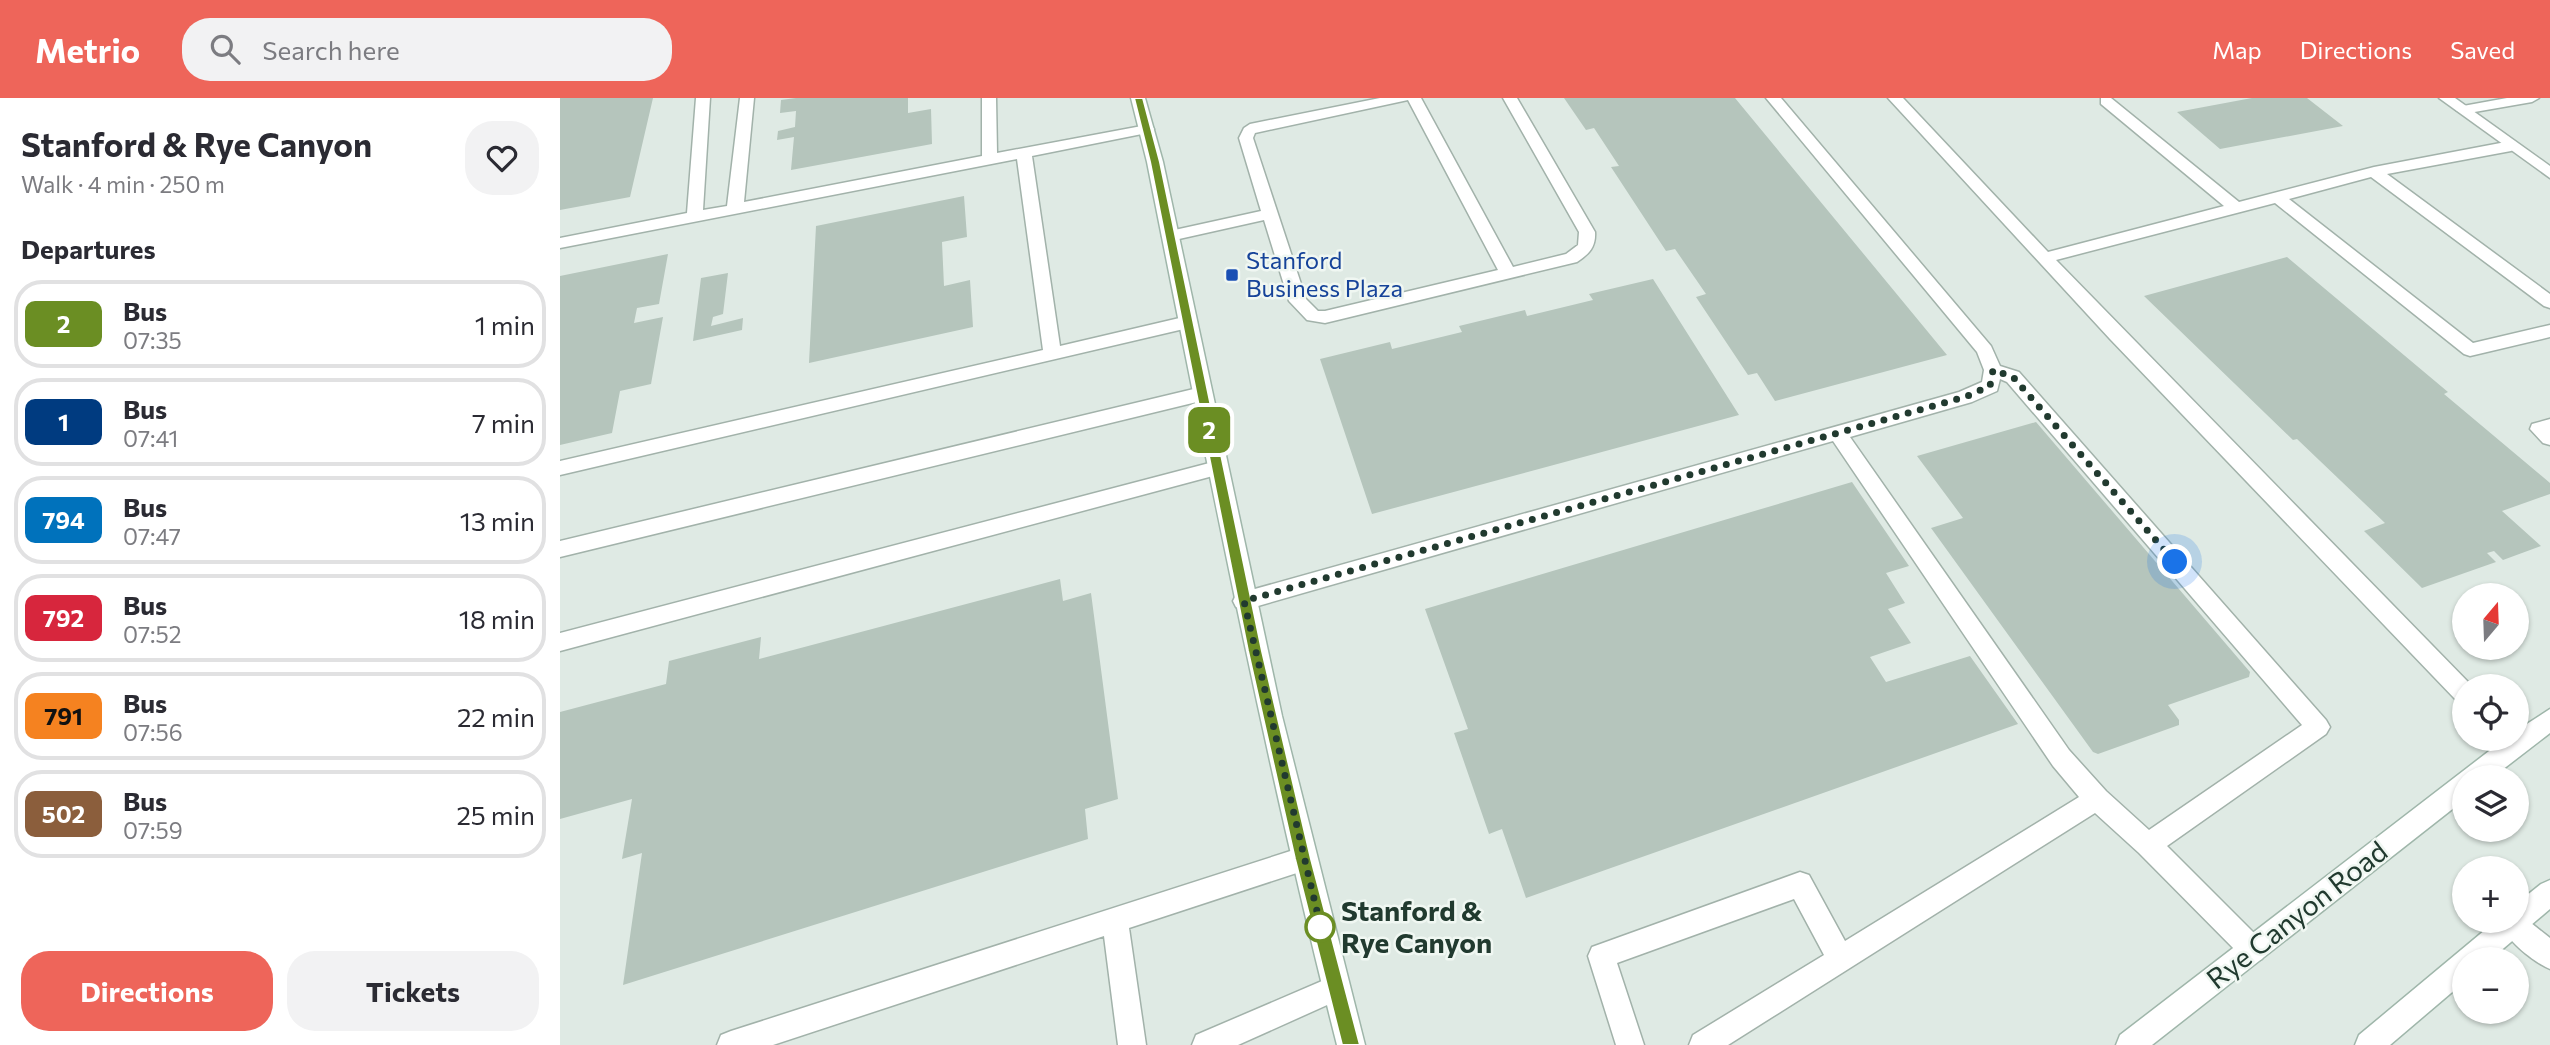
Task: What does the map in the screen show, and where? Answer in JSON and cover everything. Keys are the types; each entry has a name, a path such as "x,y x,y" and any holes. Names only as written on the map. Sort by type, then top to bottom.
{"street":[{"path":"695,217 703,98"},
{"path":"735,209 747,98"},
{"path":"989,98 990,160"},
{"path":"1138,98 1170,236 1244,601 1303,859 1351,1045"},
{"path":"1402,98 1255,127 1245,138 1298,301 1313,316 1325,317 1570,258 1584,250 1588,241 1587,232 1510,98"},
{"path":"1414,98 1508,273"},
{"path":"1244,601 1965,397 1990,386 1993,370 1985,350 1773,98"},
{"path":"1895,98 2452,682"},
{"path":"2119,98 2106,101 2236,208"},
{"path":"2446,98 2550,173"},
{"path":"2463,110 2532,98"},
{"path":"560,243 1147,129"},
{"path":"2045,258 2374,172 2511,146"},
{"path":"1024,153 1052,353"},
{"path":"2374,172 2550,302"},
{"path":"2277,197 2470,350 2550,331"},
{"path":"1170,236 1270,214"},
{"path":"560,468 1188,322"},
{"path":"1993,370 2013,377 2318,727 2148,845"},
{"path":"560,549 1202,394"},
{"path":"2550,426 2539,429 2550,438"},
{"path":"1837,433 2061,758 2097,800 2148,845 2253,950"},
{"path":"560,642 1217,468"},
{"path":"2529,731 2550,719"},
{"path":"2486,765 2501,751"},
{"name":"Rye Canyon Road","path":"2130,1045 2452,794"},
{"path":"1703,1045 2097,800"},
{"path":"731,1045 1303,859"},
{"path":"1630,1045 1601,956 1800,884 1840,959"},
{"path":"2529,910 2550,893"},
{"path":"1115,920 1132,1045"},
{"path":"2485,947 2502,933"},
{"path":"2525,933 2550,956"},
{"path":"2369,1045 2452,975"},
{"path":"1206,1045 1335,988"}],"building":[{"path":"560,98 653,98 630,197 560,210"},
{"path":"908,98 908,113 931,109 932,144 791,170 794,137 777,140 778,131 795,127 796,111 780,113 781,100"},
{"path":"1564,98 1735,98 1947,355 1775,401 1757,373 1748,375 1696,297 1706,294 1675,249 1666,251 1611,167 1619,166 1594,128 1586,130"},
{"path":"2252,98 2307,98 2343,126 2220,149 2177,112"},
{"path":"964,196 967,237 942,242 944,286 970,280 973,327 809,363 816,226"},
{"path":"668,254 659,304 637,308 634,323 663,317 651,384 620,391 612,433 560,445 560,276"},
{"path":"2287,257 2448,392 2444,394 2550,483 2550,494 2502,511 2541,546 2503,560 2494,551 2487,553 2496,562 2422,588 2364,531 2385,523 2297,439 2293,440 2144,296"},
{"path":"728,273 723,314 713,317 711,326 743,318 742,330 693,341 701,278"},
{"path":"1653,279 1739,415 1372,514 1320,359 1390,342 1392,349 1462,332 1459,326 1525,310 1527,316 1593,300 1589,294"},
{"path":"2036,422 2250,672 2249,677 2168,705 2179,720 2179,725 2098,754 2093,752 1931,528 1963,518 1917,456"},
{"path":"1852,482 1909,566 1886,573 1905,603 1888,609 1911,643 1870,657 1886,682 1970,656 2018,724 1526,898 1502,829 1489,834 1454,733 1468,729 1425,609"},
{"path":"1060,579 1063,601 1091,593 1118,799 1085,809 1088,839 623,985 642,853 622,859 632,799 560,819 560,712 666,684 669,661 761,637 759,659"}],"bus line":[{"name":"2","path":"1138,98 1155,162 1255,651 1303,859 1351,1045"}],"place":[{"name":"Stanford Business Plaza","path":"1232,275"},
{"name":"Stanford & Rye Canyon","path":"1320,927"}],"route":[{"path":"1320,927 1323,937 1244,601 1965,397 1990,386 1993,370 2013,377 2175,562"}]}
